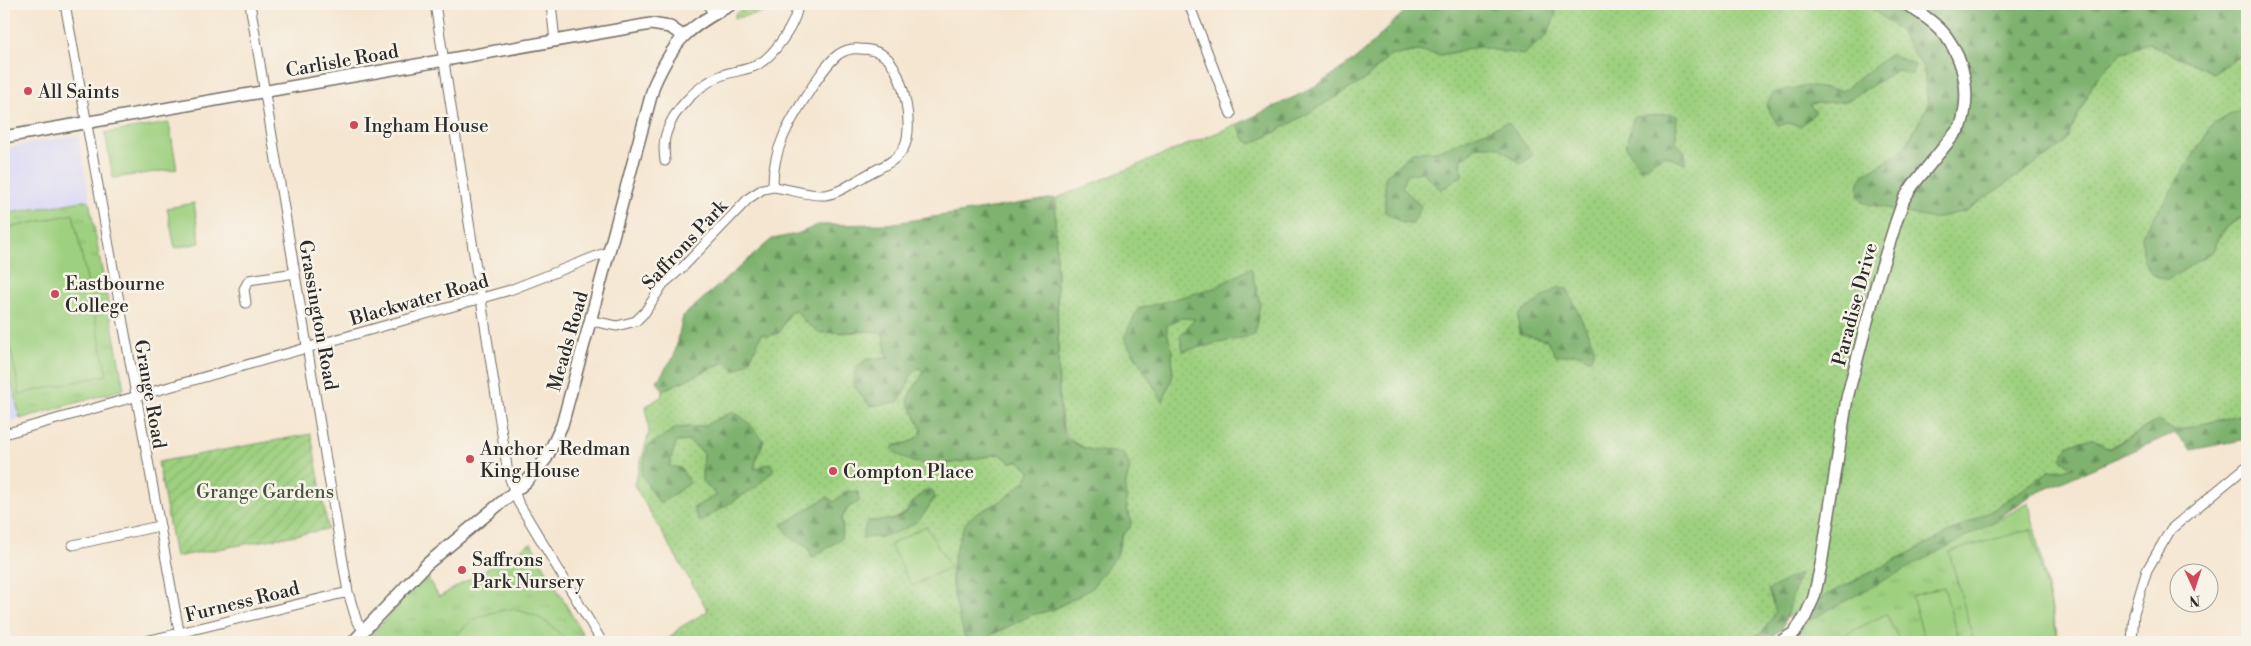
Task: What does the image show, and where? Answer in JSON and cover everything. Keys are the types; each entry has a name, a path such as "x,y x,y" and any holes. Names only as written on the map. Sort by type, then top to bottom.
{"street":[{"name":"Grange Road","path":"65,4 158,526 180,638"},
{"name":"Grassington Road","path":"250,4 348,592 357,622 364,629"},
{"path":"435,4 508,473 514,492 602,642"},
{"path":"551,4 555,41"},
{"name":"Meads Road","path":"353,642 427,564 526,482 546,459 562,424 592,321 654,85 665,61 682,36 700,22 710,9 732,4"},
{"path":"665,161 666,135 677,112 705,84 719,77 757,65 767,58 794,23 798,4"},
{"path":"1189,4 1231,114"},
{"name":"Paradise Drive","path":"1780,642 1794,633 1805,617 1814,597 1821,564 1847,398 1878,279 1904,198 1961,126 1965,113 1967,98 1965,82 1953,49 1945,35 1906,4"},
{"name":"Carlisle Road","path":"4,137 651,24 670,27 682,36"},
{"path":"852,49 874,51 887,58 896,72 901,85 908,123 906,142 899,155 887,165 833,193 816,195 773,188 772,168 784,135 801,104 828,65 839,54 852,49"},
{"name":"Saffrons Park","path":"592,321 617,326 636,321 645,312 663,284 683,267 749,198 763,189 773,188"},
{"name":"Blackwater Road","path":"4,434 480,299 525,285 602,254 609,254"},
{"path":"246,303 244,289 248,280 295,273"},
{"path":"2132,642 2134,613 2147,570 2171,529 2246,467"},
{"path":"73,545 158,526"},
{"name":"Furness Road","path":"142,642 180,638 348,592"}],"shaded area":[{"name":"Eastbourne College","path":"78,135 124,389 4,423 4,148"}],"green space":[{"path":"754,4 768,4 781,9 735,18 735,14"},
{"path":"1412,4 1553,4 1556,14 1547,35 1523,55 1478,47 1441,55 1418,51 1390,56 1363,81 1274,133 1251,144 1244,139 1238,124 1315,87 1357,58"},
{"path":"1553,4 1866,4 1900,31 1924,69 1928,106 1905,147 1883,164 1865,173 2064,144 2095,80 2122,53 2148,43 2213,73 2247,50 2247,106 2213,124 2213,251 2226,229 2247,216 2247,413 2175,431 2157,421 2075,467 2049,471 1993,510 1815,601 1745,642 668,642 679,628 708,611 634,485 649,433 646,406 661,397 663,390 725,362 735,371 749,361 762,333 779,332 790,313 794,310 797,311 805,322 839,333 872,331 884,334 887,359 875,358 870,406 887,403 909,383 909,375 918,368 923,371 922,379 917,382 908,401 922,430 921,434 908,443 935,466 1000,454 1010,461 1019,460 1030,471 1028,477 1002,503 970,519 951,570 952,588 966,640 1117,555 1122,535 1131,520 1127,509 1125,487 1130,467 1123,453 1094,452 1073,442 1063,428 1059,400 1057,270 1052,260 1057,198 1238,124 1244,139 1251,144 1274,133 1363,81 1390,56 1418,51 1441,55 1478,47 1523,54 1556,14","holes":["734,411 764,441 757,456 754,470 699,522 717,495 702,480 703,452 689,441 676,442 669,466 676,428 703,426","926,490 935,497 923,514 911,524 878,538 867,521 893,520 906,513 911,504","858,492 841,520 843,528 812,558 808,547"]},
{"path":"1866,4 2247,4 2247,50 2213,73 2148,43 2122,53 2095,80 2064,144 1966,211 1932,219 1864,203 1858,195 1859,182 1865,173 1883,164 1905,147 1928,106 1924,69 1900,31"},
{"path":"1891,54 1915,65 1912,75 1897,70 1847,101 1809,104 1816,112 1801,126 1788,123 1778,126 1766,105 1774,92 1807,86 1842,91"},
{"path":"2247,106 2247,216 2237,219 2221,233 2213,251 2168,280 2151,274 2143,258 2142,236 2213,124"},
{"path":"1670,114 1677,116 1676,143 1685,151 1685,164 1665,155 1641,170 1626,147 1633,117"},
{"path":"1508,122 1533,155 1521,164 1497,146 1478,146 1461,160 1462,176 1441,190 1423,172 1406,175 1402,187 1421,206 1412,225 1400,222 1385,212 1385,177 1412,152 1437,151"},
{"path":"169,123 177,169 113,178 105,133"},
{"path":"1055,198 1059,400 1062,427 1066,435 1079,446 1097,451 1123,452 1130,467 1125,487 1127,509 1131,520 1130,528 1122,535 1117,555 1091,589 1053,610 1031,615 978,642 966,642 955,603 952,578 955,551 962,530 973,516 1000,502 1019,486 1027,478 1030,471 1019,461 1010,462 1000,454 958,462 929,464 915,462 903,457 892,449 895,445 907,443 918,437 922,430 908,402 910,393 923,371 918,368 914,372 898,402 870,406 853,385 856,367 867,359 887,358 883,334 872,331 820,333 805,322 797,311 794,310 789,313 779,333 769,336 762,334 749,361 735,371 725,362 663,390 657,381 674,356 683,316 772,239 797,234 818,225 888,224"},
{"name":"Eastbourne College","path":"89,200 124,389 20,419 12,382 4,384 4,214"},
{"path":"194,203 200,243 175,248 167,208"},
{"path":"73,214 107,375 20,394 4,318 4,229"},
{"path":"1251,268 1260,303 1255,335 1183,351 1180,336 1195,319 1181,318 1166,326 1172,351 1173,375 1163,402 1124,338 1138,309 1214,288"},
{"path":"1558,287 1568,290 1595,349 1590,360 1579,354 1556,356 1547,340 1519,334 1518,315"},
{"path":"734,411 750,424 764,441 757,456 754,469 770,463 774,469 755,488 699,522 693,508 717,495 702,481 703,452 689,441 676,442 669,466 681,468 690,483 660,504 641,474 648,446 676,428 703,426"},
{"path":"2247,413 2247,439 2191,450 2174,433 2032,495 1949,552 1803,642 1815,601 1993,510 2049,471 2074,467 2061,459 2068,445 2092,438 2109,449 2157,421 2175,431"},
{"name":"Grange Gardens","path":"311,434 328,529 175,557 158,462"},
{"path":"926,490 932,490 935,497 925,512 912,525 878,537 862,538 867,521 893,520 906,513 911,504"},
{"path":"846,491 858,492 859,502 847,508 841,520 843,528 841,539 812,558 808,547 791,538 782,525 827,497 834,502"},
{"path":"2029,503 2059,642 1800,642 1793,629"},
{"path":"926,526 950,567 912,586 890,545"},
{"path":"2031,529 2059,642 1974,642 1949,552"},
{"path":"531,543 587,642 366,642 410,591 427,577 439,597"},
{"path":"1800,573 1782,629 1763,642 1745,642 1762,632 1776,612 1768,590"},
{"path":"1944,587 1959,642 1925,642 1912,596"},
{"path":"511,609 536,616 555,629 568,642 453,642 464,628 477,618 493,612"},
{"path":"1886,614 1900,642 1831,642"}],"place":[{"name":"All Saints","path":"28,91"},
{"name":"Ingham House","path":"354,125"},
{"name":"Eastbourne College","path":"55,294"},
{"name":"Anchor - Redman King House","path":"470,459"},
{"name":"Compton Place","path":"833,471"},
{"name":"Saffrons Park Nursery","path":"462,570"}]}
